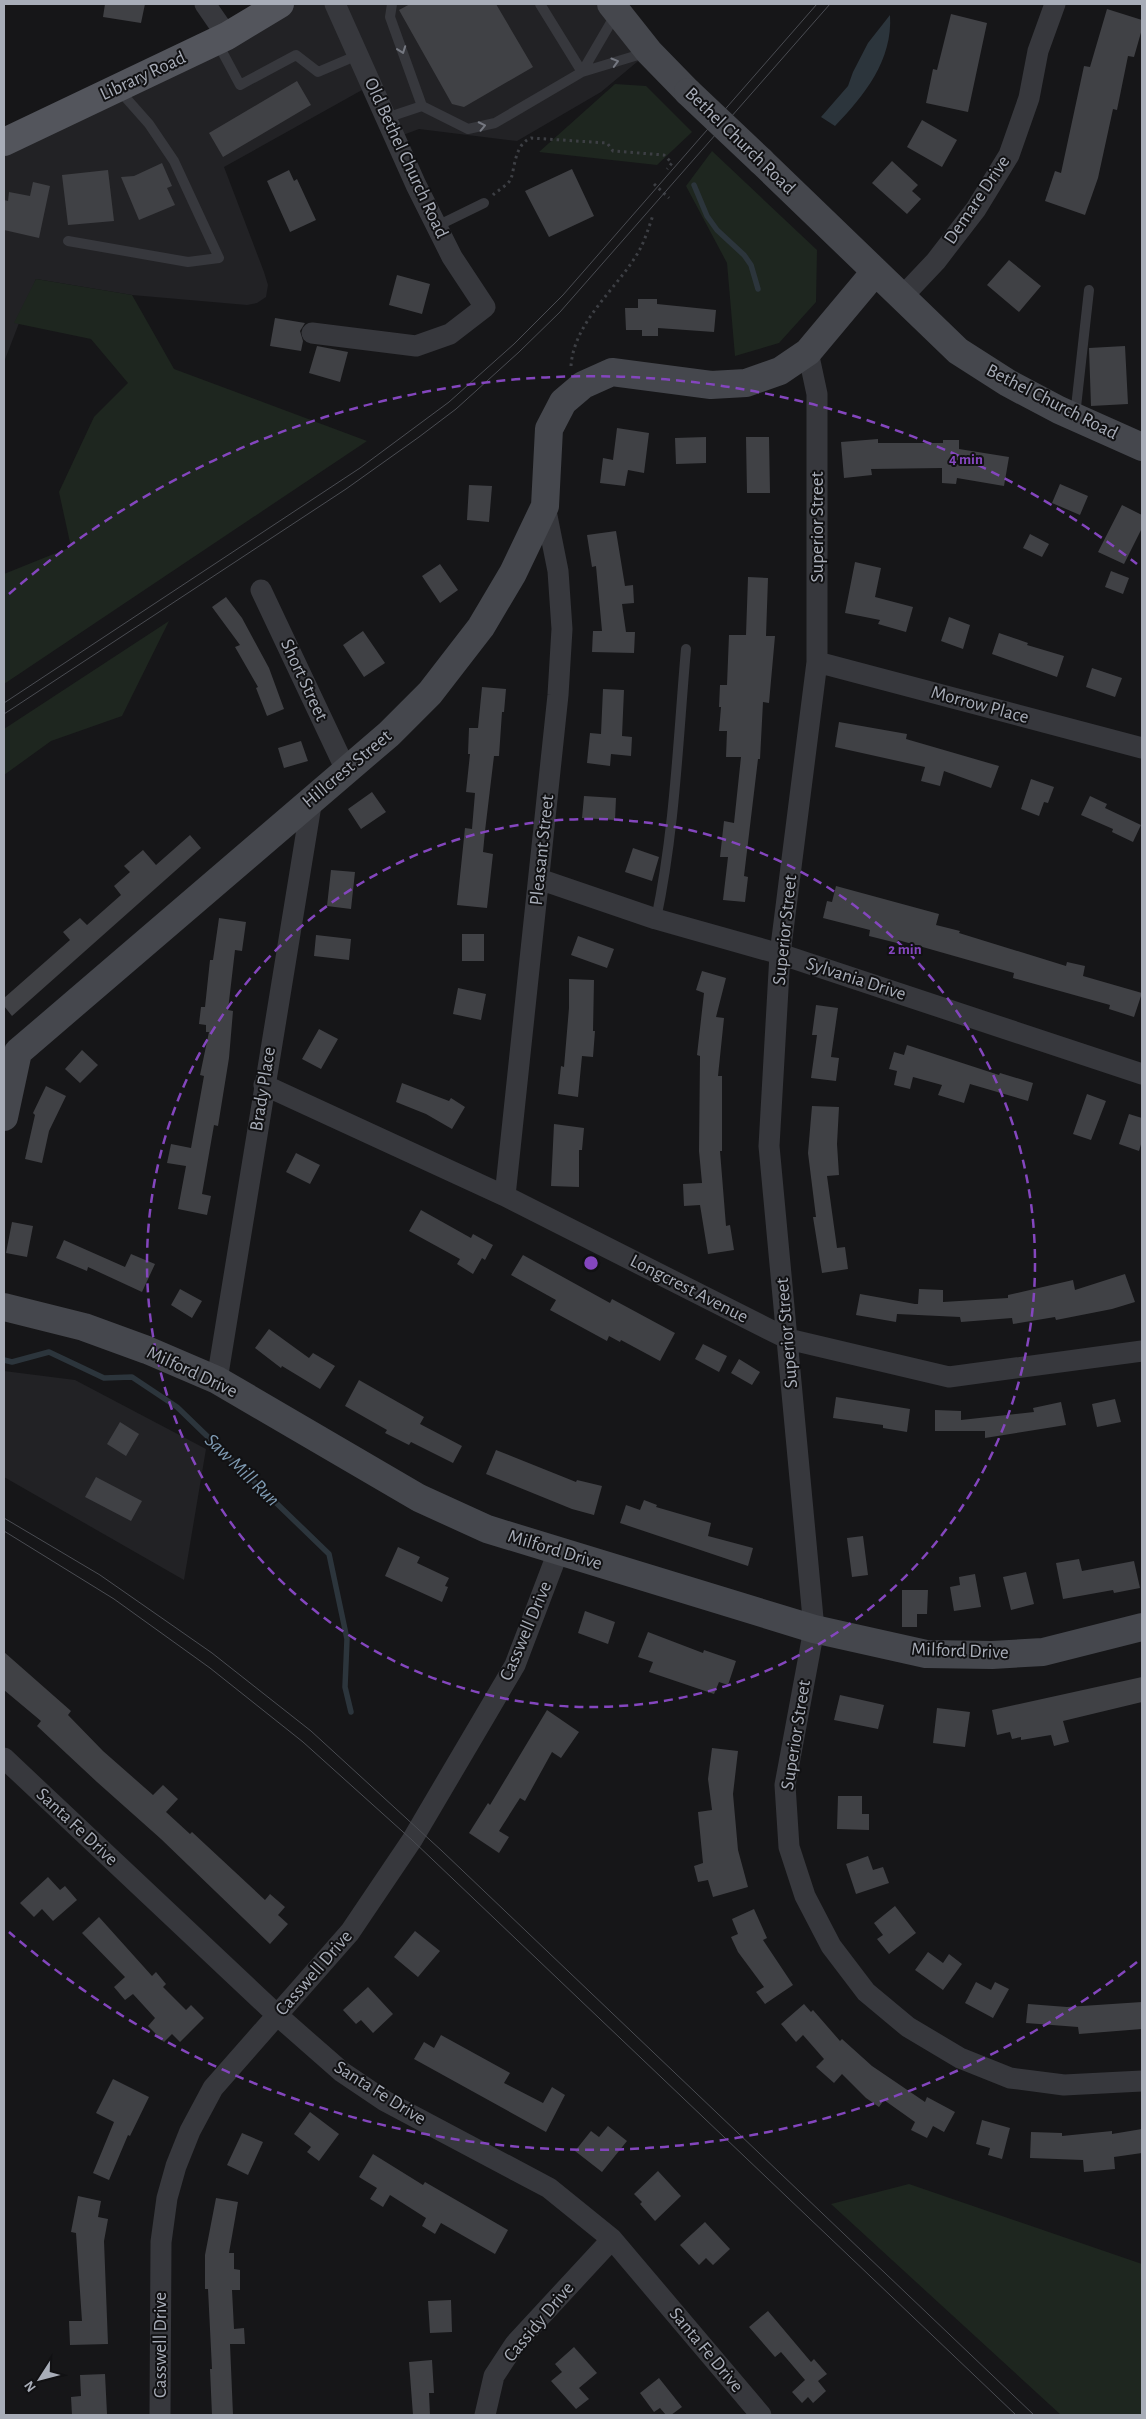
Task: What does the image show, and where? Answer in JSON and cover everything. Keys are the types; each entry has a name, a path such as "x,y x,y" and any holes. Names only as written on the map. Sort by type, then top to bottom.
{"main road":[{"name":"Library Road","path":"4,142 221,38 280,4"}],"street":[{"path":"205,4 221,38"},
{"name":"Old Bethel Church Road","path":"312,332 416,346 450,334 485,307 452,257 386,118 335,4"},
{"name":"Demare Drive","path":"902,297 922,276 976,209 1009,155 1029,98 1038,51 1055,4"},
{"name":"Bethel Church Road","path":"614,8 649,52 688,92 958,351 1008,384 1142,447"},
{"path":"808,352 875,272"},
{"name":"Hillcrest Street","path":"4,1117 18,1052 388,734 430,693 481,627 514,573 545,506 548,429 563,402 583,385 612,372 711,386 746,383 780,372 808,352"},
{"name":"Superior Street","path":"808,352 817,394 817,662 780,954 769,1146 814,1629 785,1785 789,1847 805,1896 831,1946 866,1992 908,2027 960,2058 1010,2078 1064,2085 1142,2080"},
{"name":"Pleasant Street","path":"505,1196 558,695 562,629 558,571 545,506"},
{"name":"Short Street","path":"261,590 346,770"},
{"name":"Morrow Place","path":"817,662 1142,748"},
{"name":"Brady Place","path":"217,1380 312,799"},
{"name":"Sylvania Drive","path":"539,879 656,919 780,954 1142,1074"},
{"name":"Longcrest Avenue","path":"264,1085 505,1196 788,1339 949,1377 1142,1351"},
{"name":"Milford Drive","path":"4,1307 84,1326 217,1380 419,1498 487,1529 814,1629 926,1654 992,1655 1043,1652 1142,1627"},
{"name":"Casswell Drive","path":"160,2415 161,2242 167,2198 176,2166 190,2131 213,2088 350,1932 412,1840 515,1665 558,1552"},
{"name":"Santa Fe Drive","path":"4,1758 277,2015 342,2072 384,2101 549,2188 612,2239 761,2415"},
{"name":"Cassidy Drive","path":"485,2415 494,2376 515,2344 612,2239"}],"lane":[{"path":"392,4 390,17 422,106"},
{"path":"540,4 582,72"},
{"path":"582,72 614,8"},
{"path":"221,38 240,85 296,55 318,72 358,56"},
{"path":"386,118 422,106 468,128 495,123 582,72 649,52"},
{"path":"68,241 188,262 218,258 174,160 150,124 118,88"},
{"path":"437,226 484,203"},
{"path":"1075,417 1089,290"},
{"path":"656,919 666,870 672,826 686,649"}],"path":[{"path":"484,203 511,180 517,154 525,140 531,138 607,143 613,151 664,155 672,163 667,169"},
{"path":"654,184 669,198"},
{"path":"583,385 571,368 572,349 592,317 639,251 653,215"}],"shaded area":[{"path":"280,4 611,4 649,52 601,92 517,141 419,129 395,138 371,85 224,167 264,272 268,285 266,297 257,303 247,305 132,295 36,279 4,362 4,142"},
{"path":"890,15 890,31 882,62 866,90 835,126 821,117 848,86 868,43"},
{"path":"615,84 646,86 692,132 657,165 539,152"},
{"path":"712,151 817,250 816,302 779,343 735,356 727,263 686,186"},
{"path":"36,279 132,295 174,369 367,441 4,684 4,574 71,547 59,492 94,417 128,383 91,339 14,323"},
{"path":"169,621 122,716 51,741 4,775 4,729"},
{"path":"4,1371 75,1380 206,1449 184,1580 4,1477"},
{"path":"909,2184 1142,2264 1142,2415 1061,2415 831,2204"}],"building":[{"path":"105,4 145,4 141,23 103,17"},
{"path":"410,4 496,4 533,67 464,107 452,104 399,10"},
{"path":"1107,9 1142,20 1142,29 1134,57 1128,56 1117,110 1113,109 1098,178 1085,215 1045,201 1055,171 1061,173 1084,66 1090,67"},
{"path":"951,14 987,23 968,112 926,103 933,69 937,70"},
{"path":"297,81 311,105 223,157 209,133"},
{"path":"922,120 957,140 942,167 907,147"},
{"path":"892,161 918,185 912,191 921,199 907,214 872,183"},
{"path":"162,163 172,186 167,188 175,205 139,220 121,177 134,176"},
{"path":"572,169 594,216 549,237 525,191"},
{"path":"108,170 114,221 68,225 62,175"},
{"path":"289,170 294,181 297,179 316,220 290,232 267,181"},
{"path":"33,182 50,186 39,238 4,230 4,200 8,201 9,192 30,196"},
{"path":"1009,260 1041,286 1019,312 987,285"},
{"path":"397,275 430,284 422,314 389,305"},
{"path":"638,299 657,299 657,304 716,310 714,332 658,328 658,336 642,336 642,330 626,330 625,308 638,308"},
{"path":"275,318 305,323 300,331 303,341 301,351 270,346"},
{"path":"317,346 348,352 340,382 309,373"},
{"path":"1125,346 1128,404 1091,406 1089,348"},
{"path":"617,428 649,433 644,473 628,470 625,486 600,483 603,458 613,460"},
{"path":"706,437 706,463 676,464 675,438"},
{"path":"746,437 769,437 770,493 747,493"},
{"path":"878,439 878,443 943,443 943,440 959,440 959,449 1009,457 1004,486 957,478 956,484 942,483 942,468 871,469 872,475 844,478 841,442"},
{"path":"1060,484 1088,496 1080,515 1052,503"},
{"path":"469,485 492,486 489,522 467,520"},
{"path":"1122,505 1142,515 1142,528 1124,564 1098,552"},
{"path":"616,531 625,586 633,585 634,603 622,604 626,632 635,632 634,653 592,652 593,631 602,631 596,566 592,567 587,535"},
{"path":"1030,534 1049,544 1042,557 1023,548"},
{"path":"855,562 881,568 875,597 913,607 906,632 878,624 880,620 845,613"},
{"path":"440,564 458,590 440,603 422,576"},
{"path":"1111,571 1129,578 1123,594 1105,587"},
{"path":"748,577 768,578 766,636 775,636 769,703 763,702 760,759 758,759 744,876 748,877 745,902 723,900 728,857 720,857 724,821 734,823 741,757 726,757 727,731 719,731 721,707 719,707 720,685 727,685 729,635 746,635"},
{"path":"226,597 242,618 269,668 284,709 267,716 256,688 258,687 235,647 240,645 212,607"},
{"path":"949,617 970,625 963,649 941,641"},
{"path":"363,631 385,663 364,677 343,645"},
{"path":"999,633 1028,643 1027,645 1064,656 1057,677 992,654"},
{"path":"1092,668 1122,678 1115,697 1086,687"},
{"path":"482,687 506,689 504,712 502,712 499,756 494,756 483,852 493,854 487,908 457,905 465,828 472,829 475,793 466,792 470,754 468,754 469,728 478,728"},
{"path":"603,689 624,690 622,736 632,737 631,756 611,754 610,766 587,763 590,733 601,734"},
{"path":"839,722 907,734 906,739 999,766 991,788 944,771 940,786 921,781 925,767 835,747"},
{"path":"301,741 308,761 284,768 278,748"},
{"path":"1031,779 1054,787 1048,803 1044,802 1039,816 1021,809"},
{"path":"372,792 386,812 361,829 348,809"},
{"path":"584,796 616,798 615,820 582,818"},
{"path":"1090,796 1107,804 1105,808 1141,825 1133,842 1112,832 1113,829 1081,815"},
{"path":"190,835 201,848 12,1016 4,1006 4,998 70,940 63,932 80,918 87,925 121,895 114,886 130,872 124,866 143,850 156,865"},
{"path":"633,848 659,857 652,881 625,872"},
{"path":"331,870 355,872 351,909 327,906"},
{"path":"836,886 939,914 936,925 960,931 959,933 1066,966 1067,962 1085,966 1083,976 1142,993 1134,1017 1109,1009 1110,1005 1013,978 1014,973 898,940 897,943 869,936 870,930 823,918 827,901 832,902"},
{"path":"219,918 246,922 242,951 235,950 228,1010 233,1011 229,1058 218,1126 214,1125 202,1194 211,1196 207,1215 178,1209 186,1166 167,1163 171,1144 191,1148 204,1076 200,1075 209,1032 206,1032 206,1025 199,1024 201,1007 205,1007 210,960 213,960"},
{"path":"462,934 484,934 484,961 462,961"},
{"path":"316,935 351,939 349,960 314,956"},
{"path":"578,936 614,949 607,968 571,955"},
{"path":"702,971 726,978 716,1017 724,1018 718,1076 722,1076 722,1151 720,1151 726,1226 730,1225 734,1250 708,1254 700,1205 684,1206 683,1184 702,1183 699,1151 700,1056 697,1055 704,993 696,990"},
{"path":"569,979 594,980 593,1031 595,1031 593,1057 582,1056 578,1097 558,1094 561,1066 564,1067 569,1008"},
{"path":"458,988 486,994 481,1020 453,1014"},
{"path":"816,1005 838,1008 831,1057 839,1058 836,1081 811,1078 817,1035 812,1035"},
{"path":"319,1029 338,1039 321,1069 302,1059"},
{"path":"907,1045 999,1075 1000,1073 1033,1083 1028,1101 970,1084 964,1103 938,1095 942,1085 913,1077 910,1089 894,1085 897,1071 889,1069 894,1052 904,1055"},
{"path":"82,1050 98,1065 80,1083 65,1069"},
{"path":"402,1083 449,1101 451,1098 465,1107 452,1129 426,1114 396,1102"},
{"path":"46,1086 66,1096 49,1131 42,1163 25,1159 35,1115 33,1113"},
{"path":"1087,1094 1106,1101 1091,1140 1073,1134"},
{"path":"812,1106 839,1107 837,1144 839,1175 827,1176 837,1248 845,1247 848,1269 822,1273 813,1217 816,1217 808,1153"},
{"path":"1129,1114 1142,1118 1142,1141 1139,1151 1119,1144"},
{"path":"554,1124 584,1128 582,1150 579,1150 579,1187 551,1186"},
{"path":"296,1153 320,1165 310,1184 286,1172"},
{"path":"421,1210 471,1238 473,1234 493,1245 485,1260 482,1258 473,1274 457,1264 460,1259 409,1231"},
{"path":"12,1222 33,1226 27,1257 6,1253"},
{"path":"64,1240 125,1267 131,1254 155,1264 142,1292 88,1267 87,1271 56,1258"},
{"path":"523,1255 610,1303 612,1299 675,1333 660,1361 621,1340 620,1342 609,1336 607,1341 550,1310 556,1300 511,1275"},
{"path":"1125,1274 1135,1302 1112,1309 1056,1320 1055,1317 1013,1324 1012,1318 961,1322 960,1317 897,1314 896,1322 856,1315 860,1294 915,1304 918,1304 919,1289 943,1290 943,1302 1008,1298 1008,1295 1073,1280 1075,1290"},
{"path":"180,1289 202,1301 192,1318 171,1305"},
{"path":"269,1329 309,1358 313,1353 335,1366 320,1389 282,1366 281,1368 255,1348"},
{"path":"703,1344 727,1356 719,1372 695,1359"},
{"path":"739,1359 760,1372 752,1385 731,1373"},
{"path":"359,1380 424,1417 420,1424 462,1446 453,1463 411,1442 409,1445 385,1433 387,1430 345,1406"},
{"path":"836,1397 910,1409 907,1432 883,1428 883,1425 833,1418"},
{"path":"1115,1399 1121,1422 1097,1427 1092,1404"},
{"path":"1061,1402 1066,1425 985,1438 985,1431 935,1431 935,1410 961,1411 961,1420 1034,1412 1033,1408"},
{"path":"120,1422 139,1434 126,1456 107,1444"},
{"path":"496,1450 576,1482 577,1480 602,1486 594,1515 572,1509 486,1474"},
{"path":"96,1477 142,1501 131,1521 85,1497"},
{"path":"644,1500 657,1505 656,1507 711,1523 708,1536 753,1548 748,1566 620,1523 626,1505 640,1510"},
{"path":"863,1536 868,1575 852,1577 847,1538"},
{"path":"398,1547 420,1557 417,1563 449,1578 445,1586 448,1587 442,1602 385,1576"},
{"path":"1079,1559 1082,1571 1134,1561 1140,1588 1114,1593 1113,1590 1063,1599 1056,1563"},
{"path":"1026,1572 1034,1604 1011,1610 1003,1577"},
{"path":"975,1574 981,1607 954,1611 950,1587 960,1585 959,1577"},
{"path":"902,1590 928,1590 927,1614 917,1614 917,1627 902,1627"},
{"path":"585,1611 615,1622 608,1644 578,1633"},
{"path":"648,1632 703,1653 704,1650 736,1661 728,1685 719,1682 714,1694 649,1672 653,1662 638,1657"},
{"path":"4,1652 71,1711 68,1715 103,1751 153,1795 163,1785 178,1799 166,1812 190,1834 192,1832 265,1900 270,1894 285,1907 278,1915 288,1924 270,1944 161,1839 37,1726 41,1721 4,1690"},
{"path":"1142,1677 1142,1702 1063,1721 1069,1742 1054,1746 1051,1735 1021,1740 1021,1737 1012,1739 1010,1732 997,1735 992,1710"},
{"path":"840,1695 884,1705 878,1729 834,1720"},
{"path":"937,1708 970,1712 965,1747 933,1743"},
{"path":"547,1710 579,1732 561,1758 552,1752 525,1801 520,1798 499,1831 509,1837 499,1853 469,1833 488,1803 490,1805"},
{"path":"712,1748 738,1751 733,1794 738,1850 748,1887 713,1897 708,1880 698,1882 694,1866 703,1863 698,1812 712,1810 708,1779"},
{"path":"838,1796 862,1796 862,1814 869,1814 869,1830 837,1829"},
{"path":"868,1856 873,1870 883,1867 889,1883 856,1894 846,1864"},
{"path":"48,1877 60,1890 65,1886 77,1900 53,1921 42,1909 34,1917 20,1903"},
{"path":"895,1906 916,1933 889,1954 877,1939 883,1935 874,1923"},
{"path":"754,1909 767,1938 763,1940 793,1985 765,2004 756,1992 764,1987 738,1952 731,1937 738,1934 732,1919"},
{"path":"99,1917 152,1976 156,1972 166,1984 163,1987 186,2010 191,2005 204,2018 180,2042 172,2034 164,2042 148,2026 155,2018 133,1994 125,2000 114,1987 125,1977 82,1933"},
{"path":"415,1931 440,1951 418,1977 394,1957"},
{"path":"928,1952 943,1963 949,1954 962,1964 943,1990 915,1970"},
{"path":"976,1982 991,1990 995,1982 1009,1989 993,2018 965,2003"},
{"path":"368,1987 393,2014 373,2033 361,2020 356,2024 343,2010"},
{"path":"1142,2002 1142,2029 1079,2034 1078,2027 1026,2023 1028,2004 1067,2007"},
{"path":"804,2004 811,2012 813,2010 840,2041 842,2039 872,2066 925,2102 927,2097 955,2112 944,2132 933,2126 927,2138 911,2130 915,2122 884,2100 879,2107 866,2098 842,2074 834,2083 816,2067 824,2059 803,2035 796,2042 781,2024"},
{"path":"441,2035 510,2073 504,2083 543,2103 552,2087 565,2095 546,2132 414,2059 424,2042 434,2048"},
{"path":"113,2079 149,2097 130,2136 128,2135 109,2180 93,2173 114,2122 96,2113"},
{"path":"310,2112 339,2134 319,2161 307,2152 311,2147 294,2134"},
{"path":"982,2120 1010,2128 1002,2159 988,2155 990,2148 976,2144"},
{"path":"608,2126 627,2141 602,2172 575,2151 591,2131 599,2137"},
{"path":"1142,2129 1142,2153 1114,2157 1115,2169 1084,2172 1083,2160 1030,2158 1031,2132 1062,2133 1062,2136 1112,2131 1112,2134"},
{"path":"242,2133 263,2142 248,2175 227,2165"},
{"path":"373,2154 423,2185 425,2182 508,2230 495,2254 441,2223 435,2234 422,2226 426,2218 390,2195 383,2207 370,2199 377,2188 359,2177"},
{"path":"658,2171 681,2196 655,2221 634,2194"},
{"path":"78,2196 101,2201 98,2217 108,2219 104,2241 108,2344 70,2345 69,2321 82,2321 76,2233 71,2232"},
{"path":"216,2198 238,2202 229,2253 234,2253 234,2269 240,2270 240,2290 232,2290 234,2329 244,2328 245,2344 230,2344 233,2415 212,2415 210,2369 212,2369 208,2289 205,2289 205,2255"},
{"path":"705,2222 730,2249 713,2265 706,2258 699,2265 680,2245"},
{"path":"451,2300 452,2332 430,2333 428,2301"},
{"path":"768,2311 811,2362 814,2359 827,2374 818,2381 826,2391 813,2403 808,2397 802,2403 792,2392 805,2380 781,2352 775,2357 749,2327"},
{"path":"574,2347 597,2373 579,2388 589,2399 576,2409 551,2381 562,2372 555,2364"},
{"path":"432,2360 434,2393 429,2393 430,2415 413,2415 409,2362"},
{"path":"105,2374 107,2414 72,2415 71,2397 81,2396 80,2375"},
{"path":"659,2378 682,2407 671,2415 666,2415 660,2408 654,2412 640,2393"}],"waterway":[{"path":"694,185 707,216 717,230 744,255 751,265 758,289"},
{"name":"Saw Mill Run","path":"4,1360 12,1362 49,1352 104,1378 132,1377 177,1407 329,1554 347,1639 345,1687 351,1712"}],"tram line":[{"path":"4,703 360,468 449,402 514,344 563,295 817,4"},
{"path":"4,714 346,489 456,409 560,312 830,4"},
{"path":"4,1518 100,1575 212,1653 311,1731 442,1851 1034,2415"},
{"path":"4,1531 114,1599 210,1668 303,1742 412,1840 1016,2415"}]}
